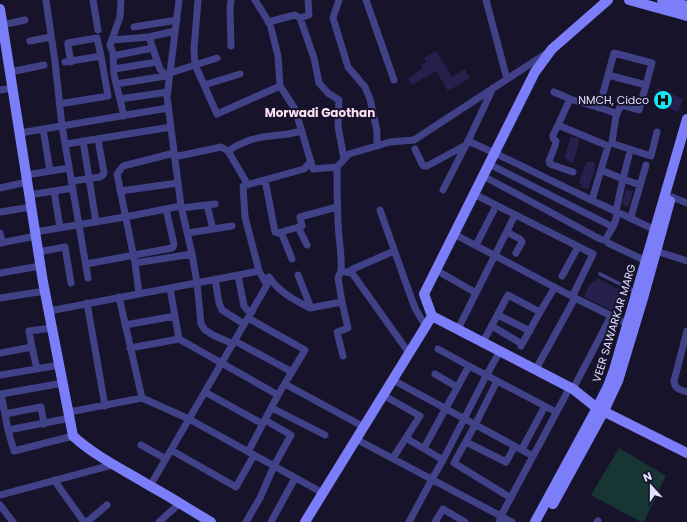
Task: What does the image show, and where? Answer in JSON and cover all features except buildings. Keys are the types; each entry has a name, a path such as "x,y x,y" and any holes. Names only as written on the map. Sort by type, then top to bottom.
{"street":[{"path":"46,0 62,126 88,278"},
{"path":"93,0 98,30"},
{"path":"121,0 120,17 110,45 113,56 116,84 124,116"},
{"path":"179,0 168,76 167,97 181,207 188,233 197,283 201,324 205,330 212,335 234,342 292,372"},
{"path":"198,0 194,49 195,65 217,114 280,86"},
{"path":"231,0 231,46"},
{"path":"255,0 270,24 278,56 280,86 295,109 313,169 337,167"},
{"path":"300,18 309,15 308,0"},
{"path":"339,0 333,18 348,67 365,87 370,99 377,131 377,146"},
{"path":"366,0 394,80"},
{"path":"486,0 507,79"},
{"path":"345,272 342,265 339,246 337,207 337,167 344,159 349,154 390,142 414,140 552,50 608,0"},
{"path":"629,0 687,16"},
{"path":"662,0 687,6"},
{"path":"0,9 40,266 73,436 84,446 112,465 211,522"},
{"path":"268,22 295,15 300,18 314,58 319,83 328,93 339,100 338,126 344,159"},
{"path":"2,24 25,20"},
{"path":"134,27 177,20"},
{"path":"112,40 175,32"},
{"path":"149,36 160,69 168,76"},
{"path":"30,41 51,37"},
{"path":"60,104 108,96 101,56 97,38 68,43 68,62 101,56"},
{"path":"113,56 153,48"},
{"path":"552,50 535,72 424,294 432,316 536,369 571,388 601,409 687,453"},
{"path":"599,108 614,53 652,63 639,110 621,105 616,116 612,142 614,144 651,156 657,132"},
{"path":"116,84 168,76 217,58"},
{"path":"114,69 157,62"},
{"path":"10,72 44,65"},
{"path":"204,85 240,74"},
{"path":"608,75 646,85"},
{"path":"0,90 12,88"},
{"path":"443,190 493,88"},
{"path":"120,99 168,92"},
{"path":"554,92 570,100 615,113 616,116"},
{"path":"570,100 553,135 553,138 556,141 549,161 550,164 573,172"},
{"path":"20,133 168,108"},
{"name":"VEER SAWARKAR MARG","path":"543,522 601,409 646,261 653,250 655,230 687,119"},
{"path":"558,125 608,146 592,200"},
{"path":"66,144 171,127"},
{"path":"43,129 50,171"},
{"path":"228,151 250,140 302,131"},
{"path":"29,195 54,192 89,178 100,177 103,175 104,172 98,139"},
{"path":"83,141 96,222"},
{"path":"415,149 422,164 427,166 467,143 495,153 655,230"},
{"name":"VEER SAWARKAR MARG","path":"535,522 620,375 653,250 672,197 687,144"},
{"path":"139,293 135,263 117,174 123,166 221,147 228,151 248,185"},
{"path":"483,176 603,240 606,239 613,227 617,215 616,210 629,155"},
{"path":"150,486 267,285 259,271 245,217 244,186 304,169 311,161"},
{"path":"489,164 613,227"},
{"path":"631,218 646,165"},
{"path":"0,188 50,171 69,168"},
{"path":"601,170 640,185"},
{"path":"265,180 275,232 278,233 302,226 300,217 337,207"},
{"path":"120,191 178,184"},
{"path":"54,192 60,228"},
{"path":"474,194 593,254 574,293 575,298 536,369"},
{"path":"672,197 687,203"},
{"path":"0,233 1,243 79,224 166,209 215,204"},
{"path":"207,205 213,229"},
{"path":"476,245 496,206"},
{"path":"0,212 31,208"},
{"path":"86,264 172,248 174,244 166,209"},
{"path":"380,210 415,308 426,327"},
{"path":"458,330 515,216"},
{"path":"188,233 232,226"},
{"path":"298,227 307,245"},
{"path":"281,232 292,258"},
{"path":"507,232 522,240 516,253"},
{"path":"454,234 581,302 628,324"},
{"path":"608,243 646,261"},
{"path":"38,252 64,247 71,283"},
{"path":"562,276 578,247"},
{"path":"653,250 687,261"},
{"path":"343,356 337,332 348,328 338,278 345,272 394,251"},
{"path":"135,263 192,254"},
{"path":"0,273 40,266"},
{"path":"436,270 476,293"},
{"path":"49,310 259,271"},
{"path":"345,272 352,273 409,353"},
{"path":"238,275 248,318"},
{"path":"298,275 312,308"},
{"path":"269,277 280,290 310,308 342,302"},
{"path":"171,450 236,487 264,422 305,350 248,318 222,310 215,279"},
{"path":"492,326 522,345 555,287"},
{"path":"170,288 179,339"},
{"path":"0,298 45,291"},
{"path":"483,342 508,295 540,312"},
{"path":"119,297 142,398"},
{"path":"87,303 105,406"},
{"path":"498,315 530,331"},
{"path":"125,325 175,316"},
{"path":"305,522 432,316"},
{"path":"500,519 556,412 611,316"},
{"path":"37,369 29,332 52,328"},
{"path":"687,331 674,381 677,389 687,392"},
{"path":"130,348 179,339 278,395"},
{"path":"0,353 32,347"},
{"path":"438,349 486,376 556,412"},
{"path":"409,522 500,351"},
{"path":"0,375 60,365"},
{"path":"424,448 468,366"},
{"path":"435,374 457,387"},
{"path":"393,380 533,456"},
{"path":"497,381 454,463 510,498"},
{"path":"63,383 1,394 14,451 73,436"},
{"path":"285,384 364,427"},
{"path":"205,392 291,435 274,466 260,498 246,522"},
{"path":"384,395 420,416 393,458"},
{"path":"8,430 44,424 69,415 142,398 189,419 323,493"},
{"path":"466,442 506,462 519,448 545,406"},
{"path":"5,414 41,408 44,424"},
{"path":"272,408 325,435"},
{"path":"406,438 443,460"},
{"path":"356,439 432,479 500,519 511,522"},
{"path":"141,445 166,459"},
{"path":"0,495 112,465"},
{"path":"271,522 296,478"},
{"path":"54,480 86,522 107,505"},
{"path":"159,522 180,503"},
{"path":"0,505 13,522"},
{"path":"435,522 442,509 465,522"}],"lane":[{"path":"600,274 637,292"}],"green space":[{"path":"619,448 666,476 644,522 641,522 591,495"}],"place":[{"name":"NMCH, Cidco","path":"663,100"}],"district":[{"name":"Morwadi Gaothan","path":"320,112"}]}
